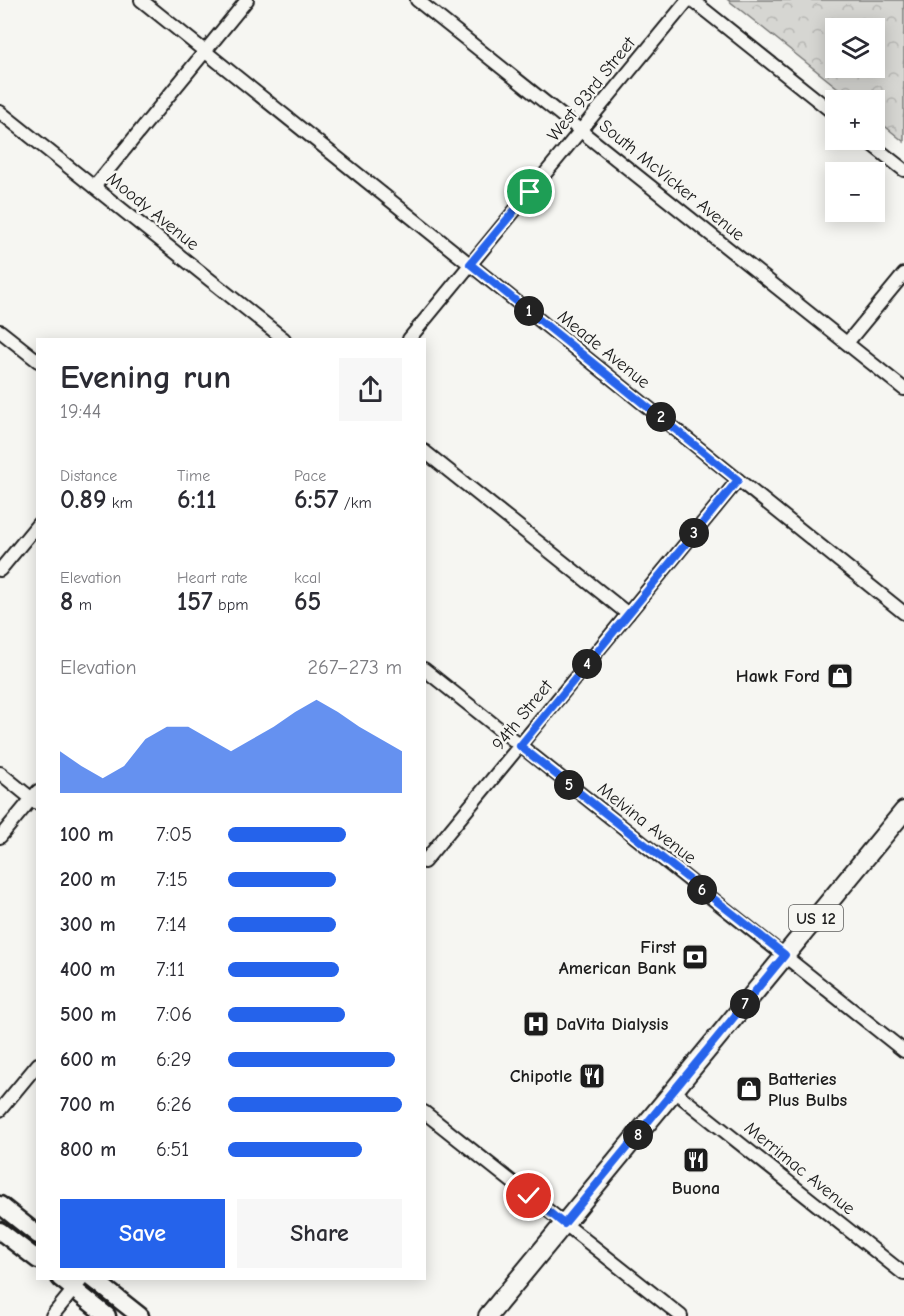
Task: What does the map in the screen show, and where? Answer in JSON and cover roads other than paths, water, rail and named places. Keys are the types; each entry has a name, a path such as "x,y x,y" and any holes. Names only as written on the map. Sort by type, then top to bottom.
{"main road":[{"name":"US 12","path":"488,1316 785,955 901,822"},
{"path":"0,1205 36,1233"},
{"path":"0,1231 36,1258"},
{"path":"95,1280 140,1316"},
{"path":"78,1283 107,1316"}],"street":[{"name":"Meade Avenue","path":"141,0 904,612"},
{"path":"94,188 247,0"},
{"name":"South McVicker Avenue","path":"417,0 904,389"},
{"path":"690,0 825,106"},
{"name":"West 93rd Street","path":"410,338 690,0"},
{"name":"Moody Avenue","path":"0,112 283,338"},
{"path":"879,150 904,170"},
{"path":"847,344 904,274"},
{"path":"0,331 36,360"},
{"path":"426,453 628,614"},
{"name":"94th Street","path":"426,860 738,480"},
{"path":"0,570 36,526"},
{"name":"Melvina Avenue","path":"426,671 904,1051"},
{"path":"0,773 35,797 0,837"},
{"path":"0,1110 36,1066"},
{"name":"Merrimac Avenue","path":"674,1091 904,1274"},
{"path":"426,1114 681,1316"},
{"path":"52,1316 78,1283"}],"place":[{"name":"Hawk Ford","path":"840,676"},
{"name":"First American Bank","path":"695,957"},
{"name":"DaVita Dialysis","path":"536,1024"},
{"name":"Chipotle","path":"592,1076"},
{"name":"Batteries Plus Bulbs","path":"749,1089"},
{"name":"Buona","path":"696,1160"}]}
